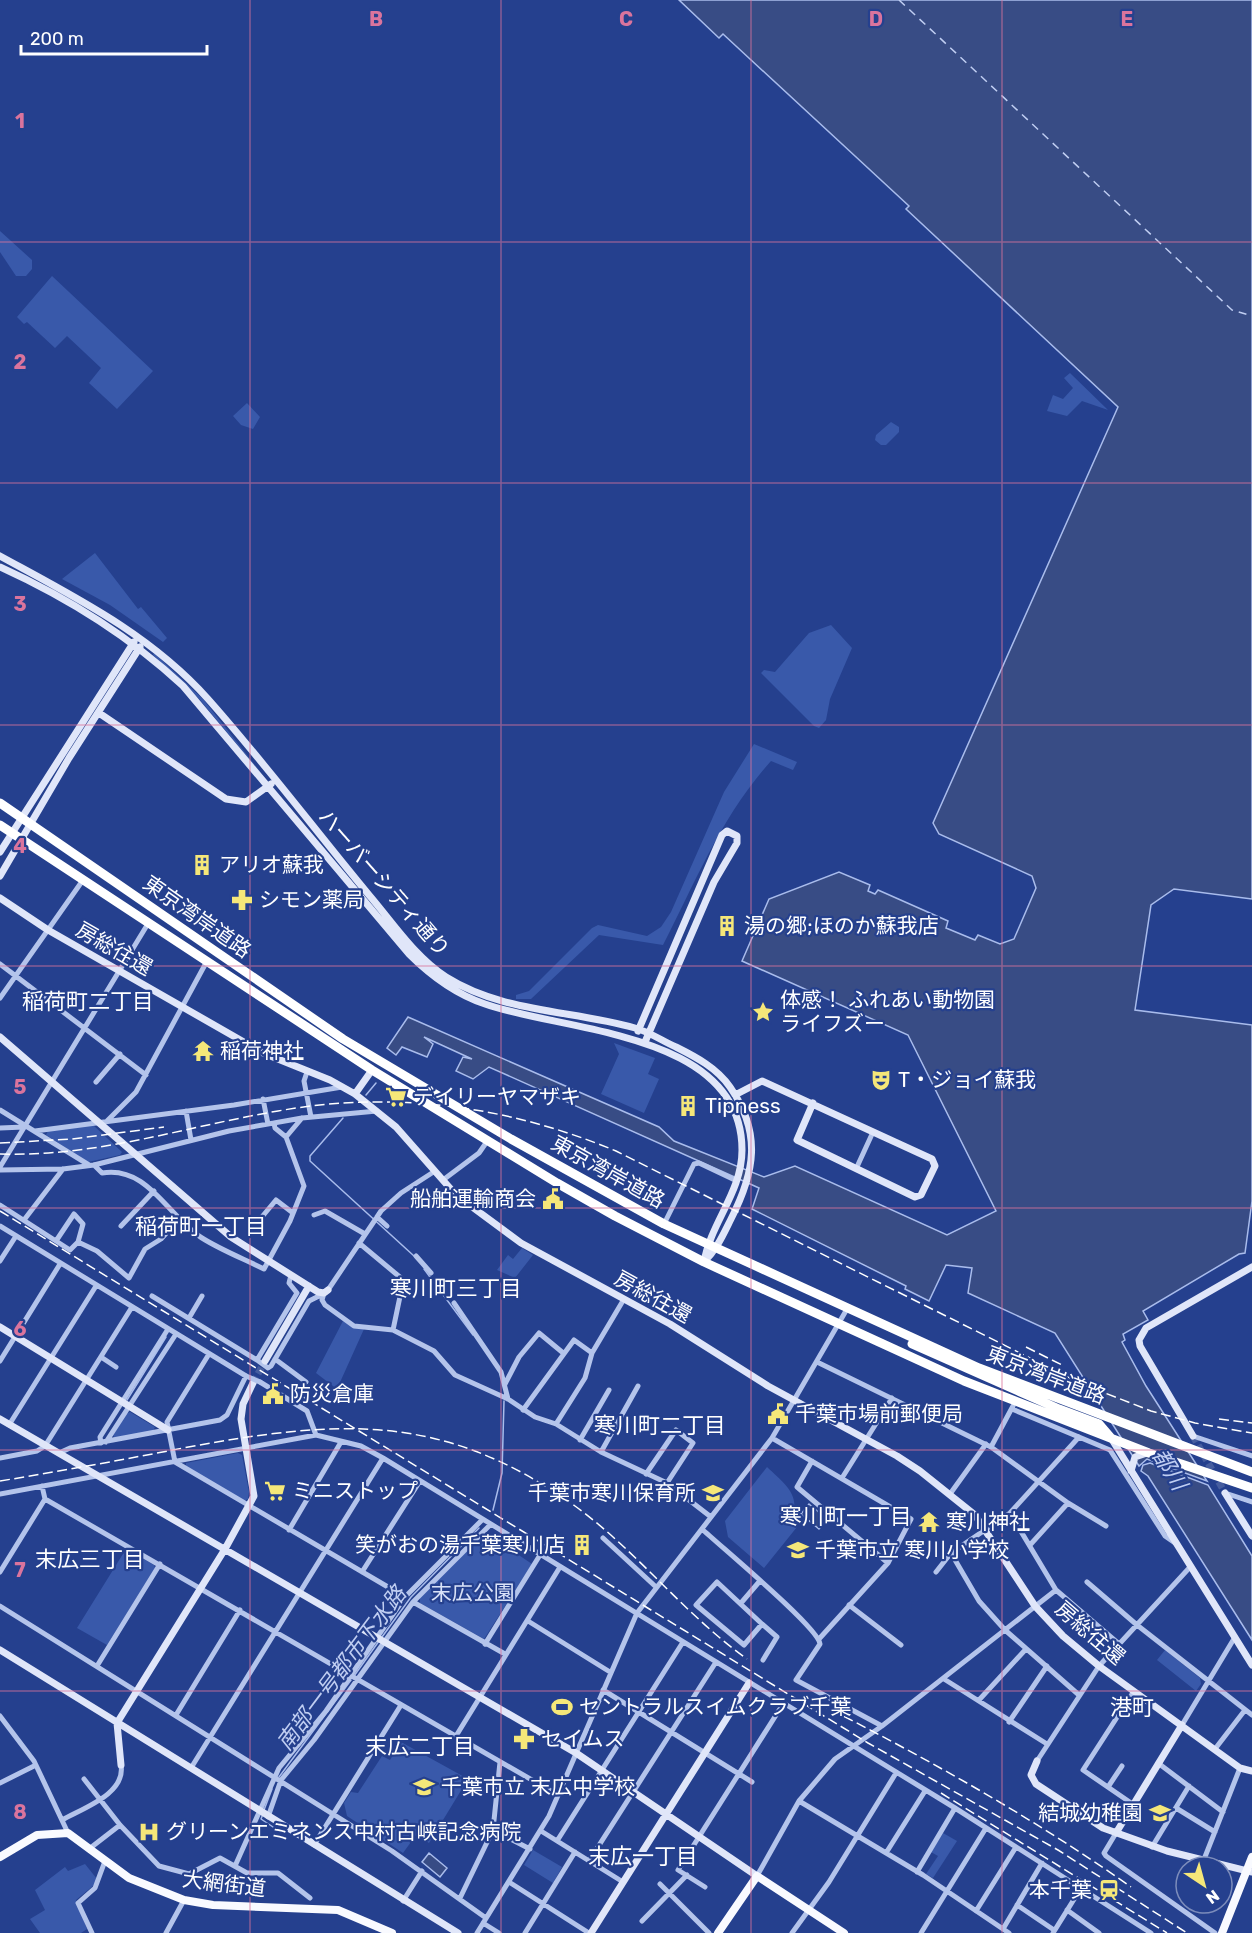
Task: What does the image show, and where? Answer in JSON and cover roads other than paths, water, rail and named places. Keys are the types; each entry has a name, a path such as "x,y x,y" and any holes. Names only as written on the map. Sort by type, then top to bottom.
{"highway":[{"name":"東京湾岸道路","path":"0,803 343,1039 511,1139 664,1224 979,1368 1252,1472"},
{"name":"東京湾岸道路","path":"0,825 372,1070 587,1200 704,1262 1014,1406 1252,1488"},
{"path":"877,1323 923,1351 1099,1424 1112,1438"}],"main road":[{"path":"0,1857 37,1834 68,1833"},
{"name":"大網街道","path":"68,1833 134,1881 184,1900 213,1905 338,1910 392,1933"},
{"path":"1222,1933 1249,1871 1252,1857"},
{"path":"718,1933 757,1876 844,1933"}],"street":[{"name":"ハーバーシティ通り","path":"0,556 77,596 142,639 175,666 207,698 407,940 445,976 469,990 510,1004 639,1029 709,1066 735,1095 750,1131 751,1168 747,1185 712,1247"},
{"name":"ハーバーシティ通り","path":"0,567 73,605 132,644 183,686 409,954 432,976 466,997 495,1008 635,1039 696,1068 721,1092 739,1123 742,1156 738,1182 712,1247"},
{"path":"0,852 58,764 132,644 142,639"},
{"path":"0,876 32,825 69,758 140,650 142,639"},
{"path":"99,713 226,800 246,802 275,781"},
{"path":"635,1039 722,835 727,831 732,832 737,836 737,843 714,882 645,1042"},
{"path":"0,998 83,880"},
{"name":"房総往還","path":"0,898 48,930 272,1057 355,1094 396,1126 466,1204 521,1244 678,1328 795,1401 897,1456 975,1515 1035,1606 1063,1636 1099,1666 1240,1768 1252,1771"},
{"path":"148,922 0,1169 63,1169 92,1165 191,1140 302,1118 377,1111"},
{"path":"103,1123 136,1092 207,961"},
{"path":"0,964 146,1075"},
{"path":"0,1037 52,1083 103,1123 231,1237 309,1286 326,1292"},
{"path":"96,1082 120,1054"},
{"path":"355,1094 372,1070"},
{"path":"307,1072 304,1081 311,1117"},
{"path":"735,1095 762,1080 813,1103 932,1159 935,1166 921,1194 915,1197 797,1140 813,1103"},
{"path":"35,1131 264,1100 342,1087"},
{"path":"0,1110 24,1127 35,1131 102,1173 118,1171 154,1191 179,1219 203,1239 264,1269 303,1192 303,1181 286,1137 271,1124 264,1100"},
{"path":"186,1111 191,1140"},
{"path":"286,1137 302,1118"},
{"path":"0,1128 24,1127"},
{"path":"856,1169 873,1131"},
{"path":"443,1180 479,1152 488,1140"},
{"path":"664,1224 694,1164 699,1163 738,1182"},
{"path":"24,1220 63,1169"},
{"path":"435,1171 392,1200 376,1219 326,1292 322,1300 325,1305 354,1326 393,1330 434,1351 455,1375 505,1397 523,1410 556,1424 601,1452 667,1483 711,1517"},
{"path":"121,1226 154,1191"},
{"path":"256,1224 276,1200 293,1213"},
{"path":"0,1205 70,1250 78,1242 83,1224 74,1214 56,1240"},
{"path":"314,1215 325,1211 365,1234"},
{"path":"78,1242 97,1251 129,1278 145,1249 161,1239 179,1219"},
{"path":"376,1219 387,1226"},
{"path":"0,1226 307,1412 316,1435"},
{"path":"0,1261 16,1236"},
{"path":"359,1243 401,1278 402,1287 393,1330"},
{"path":"704,1262 712,1247"},
{"path":"416,1256 430,1273"},
{"path":"0,1361 60,1264"},
{"path":"1252,1267 1146,1328 1139,1340 1140,1346 1193,1436 1252,1456"},
{"path":"261,1360 297,1293 289,1283 291,1275"},
{"path":"9,1425 96,1286"},
{"path":"261,1360 309,1286"},
{"path":"152,1296 261,1360 268,1368 309,1301 326,1292"},
{"path":"189,1318 202,1296"},
{"path":"556,1424 585,1378 592,1353 624,1299"},
{"path":"454,1304 501,1372 505,1384 505,1397"},
{"path":"0,1458 37,1451 45,1446 132,1307"},
{"path":"477,1933 541,1831 637,1613 772,1438 847,1309"},
{"path":"0,1327 168,1430"},
{"path":"125,1404 168,1329"},
{"path":"505,1384 519,1357 539,1333 562,1352"},
{"path":"103,1442 100,1437 176,1334"},
{"path":"523,1410 562,1352 574,1340 592,1353"},
{"path":"208,1354 166,1422 174,1462 405,1597"},
{"path":"101,1357 116,1367"},
{"path":"275,1359 306,1382"},
{"path":"817,1362 989,1446 1068,1503 1106,1526"},
{"path":"59,1453 103,1442 219,1420 227,1414 246,1376"},
{"path":"62,1820 99,1799 119,1784 123,1773 117,1723 250,1507 254,1489 246,1449 242,1410 256,1383"},
{"path":"601,1452 638,1386"},
{"path":"580,1440 609,1390"},
{"path":"842,1478 892,1398"},
{"path":"950,1494 989,1446 1014,1406 1110,1450 1165,1536 1180,1547"},
{"path":"0,1419 576,1753 757,1876 799,1801 825,1768 1056,1590"},
{"path":"646,1474 676,1430 693,1443 667,1483"},
{"path":"0,1494 316,1435 361,1446 955,1808 1151,1933"},
{"path":"936,1572 951,1554 1010,1513 1079,1437"},
{"path":"772,1438 911,1519 888,1563 819,1639"},
{"path":"1112,1438 1252,1665"},
{"path":"289,1530 341,1442"},
{"path":"1131,1471 1135,1457 1149,1453"},
{"path":"191,1768 383,1458"},
{"path":"812,1461 797,1487 888,1563"},
{"path":"362,1572 420,1480"},
{"path":"0,1572 45,1499 42,1486"},
{"path":"1225,1493 1252,1502"},
{"path":"1225,1493 1252,1536"},
{"path":"45,1499 558,1795"},
{"path":"1030,1545 1068,1503"},
{"path":"1010,1513 1056,1590 1119,1644"},
{"path":"354,1677 376,1637 405,1597 482,1520"},
{"path":"235,1866 264,1814 278,1778 412,1602 490,1525"},
{"path":"702,1529 803,1619 819,1639 820,1644 796,1680 882,1726"},
{"path":"603,1538 656,1587"},
{"path":"951,1554 980,1600 1005,1630 1079,1695"},
{"path":"485,1644 540,1555"},
{"path":"97,1666 160,1564"},
{"path":"1179,1855 1116,1833 1078,1814 1036,1784 1031,1775 1047,1744 1099,1666 1191,1566"},
{"path":"456,1736 560,1567"},
{"path":"762,1624 744,1645 696,1605 717,1582 777,1637 763,1660"},
{"path":"741,1604 759,1582"},
{"path":"1087,1582 1137,1625 1252,1715"},
{"path":"412,1602 505,1654"},
{"path":"849,1605 901,1645"},
{"path":"0,1606 278,1778 422,1871 460,1898 499,1933"},
{"path":"176,1715 240,1610"},
{"path":"528,1621 610,1672"},
{"path":"1174,1904 1104,1853 1235,1637"},
{"path":"558,1841 682,1642"},
{"path":"979,1700 1026,1649"},
{"path":"0,1650 458,1933"},
{"path":"589,1861 716,1662"},
{"path":"1009,1722 1047,1666"},
{"path":"944,1678 1009,1722 1018,1724 1047,1744"},
{"path":"509,1882 590,1933 749,1683"},
{"path":"603,1690 752,1782"},
{"path":"1134,1691 1083,1770 1134,1805"},
{"path":"705,1887 678,1870 783,1704"},
{"path":"314,1845 401,1705"},
{"path":"1215,1749 1245,1710"},
{"path":"0,1716 36,1765 68,1833"},
{"path":"460,1898 493,1830 500,1762"},
{"path":"1158,1763 1223,1812"},
{"path":"0,1783 36,1765"},
{"path":"1108,1787 1122,1766"},
{"path":"1206,1855 1240,1768"},
{"path":"792,1933 858,1836 896,1773"},
{"path":"264,1814 278,1778"},
{"path":"84,1779 120,1825 159,1866 189,1874 220,1858 248,1872 278,1873 310,1898"},
{"path":"1152,1846 1189,1786"},
{"path":"886,1853 925,1791"},
{"path":"799,1801 917,1872 1009,1933"},
{"path":"917,1872 955,1808"},
{"path":"1176,1808 1215,1832"},
{"path":"89,1849 120,1825"},
{"path":"921,1933 986,1828"},
{"path":"493,1830 530,1849"},
{"path":"541,1831 623,1882"},
{"path":"976,1911 1016,1847"},
{"path":"525,1933 576,1852"},
{"path":"92,1933 78,1903 94,1888 105,1862"},
{"path":"1003,1929 1042,1863"},
{"path":"1234,1868 1249,1871"},
{"path":"403,1901 422,1871"},
{"path":"642,1921 687,1875"},
{"path":"660,1884 709,1933"},
{"path":"1017,1905 1054,1932 1081,1887"},
{"path":"166,1933 184,1900"},
{"path":"1067,1910 1097,1933"},
{"path":"1190,1915 1215,1933"}],"waterway":[{"path":"366,1095 376,1083"},
{"name":"南部一号都市下水路","path":"343,1118 310,1156 310,1161 414,1256"},
{"name":"南部一号都市下水路","path":"424,1269 473,1335"},
{"path":"127,1400 166,1337"},
{"name":"南部一号都市下水路","path":"493,1510 502,1473 504,1401"},
{"name":"南部一号都市下水路","path":"382,1637 411,1597 479,1528"},
{"name":"南部一号都市下水路","path":"354,1676 379,1641"},
{"name":"南部一号都市下水路","path":"279,1777 351,1680"},
{"name":"南部一号都市下水路","path":"264,1810 272,1789"},
{"name":"南部一号都市下水路","path":"263,1814 261,1819 282,1833"}],"tunnel":[{"path":"253,1383 265,1361"},
{"path":"1193,1436 1225,1493"}],"railway":[{"path":"0,1154 36,1154 106,1146 278,1111 321,1105 365,1102 407,1103 450,1106 492,1113 534,1123 616,1151 1082,1384 1151,1411 1195,1423 1252,1433"},
{"path":"0,1143 72,1139 164,1127"},
{"path":"0,1211 868,1743 1058,1850 1187,1933"},
{"path":"1026,1347 1064,1366"},
{"path":"1219,1419 1252,1423"},
{"path":"0,1481 183,1448 290,1432 339,1429 386,1430 432,1438 479,1452 526,1475 575,1506 619,1543 702,1622 747,1659"},
{"path":"818,1703 978,1789 1056,1836 1131,1887"},
{"path":"941,1793 1167,1933"}],"place":[{"name":"アリオ蘇我","path":"202,865"},
{"name":"シモン薬局","path":"242,900"},
{"name":"湯の郷;ほのか蘇我店","path":"727,926"},
{"name":"体感！ ふれあい動物園 ライフズー","path":"763,1012"},
{"name":"稲荷神社","path":"203,1051"},
{"name":"T・ジョイ蘇我","path":"881,1080"},
{"name":"デイリーヤマザキ","path":"396,1097"},
{"name":"Tipness","path":"688,1106"},
{"name":"船舶運輸商会","path":"553,1199"},
{"name":"防災倉庫","path":"273,1394"},
{"name":"千葉市場前郵便局","path":"778,1414"},
{"name":"ミニストップ","path":"275,1491"},
{"name":"千葉市寒川保育所","path":"713,1493"},
{"name":"寒川神社","path":"929,1522"},
{"name":"笑がおの湯千葉寒川店","path":"582,1545"},
{"name":"千葉市立 寒川小学校","path":"798,1550"},
{"name":"セントラルスイムクラブ千葉","path":"562,1707"},
{"name":"セイムス","path":"524,1739"},
{"name":"千葉市立 末広中学校","path":"424,1787"},
{"name":"結城幼稚園","path":"1160,1813"},
{"name":"グリーンエミネンス中村古峡記念病院","path":"149,1832"},
{"name":"本千葉","path":"1109,1890"}],"district":[{"name":"稲荷町二丁目","path":"88,1001"},
{"name":"稲荷町一丁目","path":"201,1226"},
{"name":"寒川町三丁目","path":"456,1288"},
{"name":"寒川町二丁目","path":"660,1425"},
{"name":"寒川町一丁目","path":"846,1516"},
{"name":"末広三丁目","path":"90,1559"},
{"name":"港町","path":"1132,1707"},
{"name":"末広二丁目","path":"420,1746"},
{"name":"末広一丁目","path":"643,1856"}],"water label":[{"name":"都川","path":"1170,1469"}],"park label":[{"name":"末広公園","path":"473,1593"}]}
